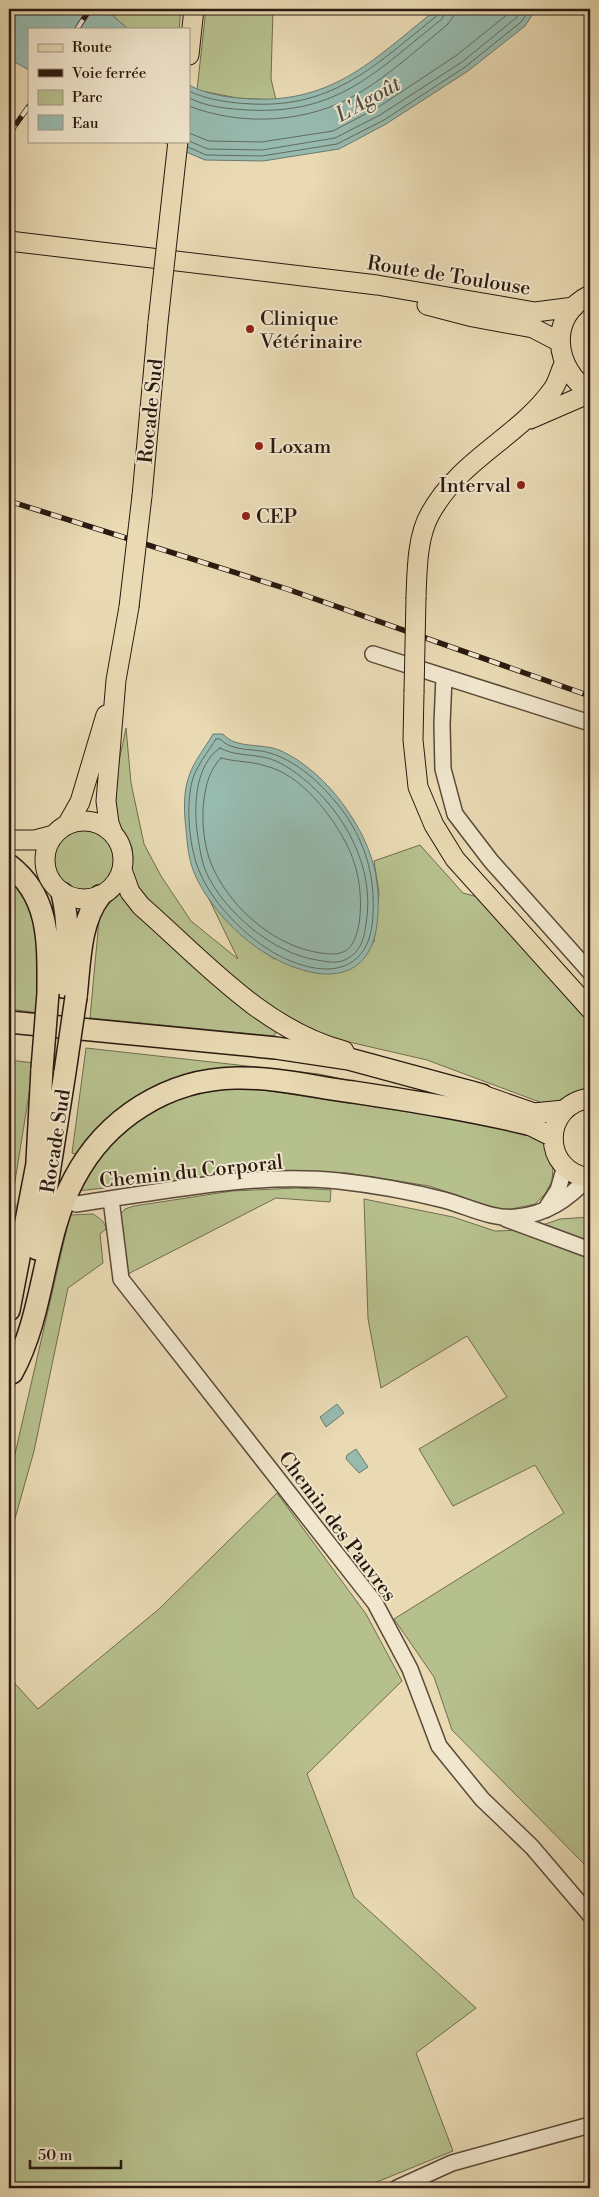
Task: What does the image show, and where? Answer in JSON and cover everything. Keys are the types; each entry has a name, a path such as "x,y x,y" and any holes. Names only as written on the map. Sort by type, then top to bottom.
{"highway":[{"path":"9,865 26,881 41,905 62,995"},
{"name":"Rocade Sud","path":"9,1310 36,1172 53,1070 68,933 67,916 62,893"},
{"name":"Rocade Sud","path":"62,995 88,919 93,906 100,896"},
{"path":"9,1022 276,1048 349,1060 482,1096"},
{"name":"Rocade Sud","path":"11,1380 31,1285 50,1178 53,1070"},
{"path":"11,1380 23,1353 49,1251 74,1179 94,1149 117,1124 138,1107 171,1089 216,1079 261,1079 464,1108 528,1124"}],"main road":[{"path":"190,45 194,9"},
{"name":"Rocade Sud","path":"114,834 109,822 106,801 116,680 129,607 142,496 158,322 178,142"},
{"name":"Route de Toulouse","path":"9,241 316,279 377,284 535,312 574,307"},
{"name":"Route de Toulouse","path":"316,279 376,295 534,328 560,342"},
{"path":"522,422 590,393 571,376 564,364 560,342 562,330 574,307 590,295"},
{"path":"564,364 554,387 522,422 492,445 456,477 429,515 418,555 413,740 418,787 434,825 455,859 590,1009"},
{"name":"Rocade Sud","path":"61,830 80,802 116,680"},
{"path":"9,840 36,840 61,830 87,821 101,826 114,834 120,845 123,857 122,870 118,881 110,890 100,896 87,900 74,899 62,893 52,884 45,866 47,846 61,830"},
{"path":"122,870 130,892 141,906 235,989 284,1027 321,1044 406,1067 482,1096 534,1113 564,1110"},
{"path":"9,1031 170,1045 351,1068 406,1081 467,1099 528,1124 553,1137"},
{"path":"589,1178 575,1174 565,1166 556,1153 553,1137 556,1122 564,1110 576,1101 590,1098"}],"street":[{"path":"373,654 590,723"},
{"path":"444,677 443,768 455,814 490,861 590,972"},
{"path":"545,1210 558,1190 565,1166"},
{"name":"Chemin du Corporal","path":"76,1204 206,1186 268,1180 337,1181 426,1196 497,1216 516,1218 545,1210 569,1198 589,1178"},
{"name":"Chemin des Pauvres","path":"110,1199 121,1279 375,1603 410,1669 439,1746 482,1799 532,1847 590,1915"},
{"path":"497,1216 590,1250"},
{"path":"397,2188 452,2163 590,2125"}],"green space":[{"path":"105,9 181,9 179,28 127,28"},
{"path":"206,9 273,9 271,79 276,100 237,98 197,90"},
{"path":"126,728 131,783 144,844 161,876 191,921 238,959 209,899 231,925 274,959 374,942 379,893 374,861 420,845 463,893 481,898 581,1009 590,1025 590,1084 587,1088 552,1103 545,1104 427,1060 336,1039 293,1024 263,1003 142,900 131,870 133,859 132,847 116,818 113,790"},
{"path":"78,829 90,829 106,838 113,848 115,860 113,872 106,882 90,891 78,891 67,886 58,877 53,866 53,854 58,843 67,834"},
{"path":"9,875 23,888 37,923 40,1013 9,1009"},
{"path":"120,894 277,1030 274,1036 90,1018 99,920 103,909"},
{"path":"86,1048 319,1074 415,1095 214,1073 78,1155 72,1153"},
{"path":"9,1060 34,1063 12,1200 9,1201"},
{"path":"219,1088 263,1090 480,1123 532,1135 544,1144 553,1166 552,1181 545,1194 535,1204 507,1210 429,1186 347,1173 259,1171 77,1191 92,1160 138,1120 180,1097"},
{"path":"297,1188 331,1190 330,1202 276,1198 126,1275 120,1215 125,1209 232,1191"},
{"path":"364,1199 453,1217 495,1231 528,1230 560,1219 590,1217 590,1870 452,1730 434,1677 394,1619 564,1513 535,1465 453,1506 419,1449 507,1397 467,1336 381,1388 368,1319"},
{"path":"93,1214 103,1222 106,1229 100,1234 103,1263 68,1288 34,1451 9,1540 9,1480 70,1215"},
{"path":"277,1493 366,1614 402,1681 307,1774 354,1897 476,2008 416,2053 453,2151 362,2188 9,2188 9,1677 38,1709 159,1609"}],"water":[{"path":"9,9 105,9 127,28 28,28 28,69 9,59"},
{"name":"L'Agoût","path":"437,9 536,9 525,26 468,71 386,124 339,149 263,161 205,160 162,142 190,142 190,85 211,94 244,99 281,98 307,93 331,85 353,74"},
{"path":"213,734 223,734 234,742 272,748 289,755 300,761 327,785 343,804 363,836 372,860 377,885 378,912 375,935 368,952 358,964 345,971 329,974 293,967 274,958 251,943 229,924 202,889 194,872 189,853 185,796 191,770"},
{"path":"337,1404 344,1413 326,1427 320,1417"},
{"path":"356,1449 368,1467 359,1473 346,1459 347,1455"}],"tunnel":[{"path":"9,1212 37,1209"}],"railway":[{"path":"78,28 90,9"},
{"path":"9,134 28,107"},
{"path":"9,501 287,589 590,696"}],"place":[{"name":"Clinique Vétérinaire","path":"250,329"},
{"name":"Loxam","path":"259,446"},
{"name":"Interval","path":"521,485"},
{"name":"CEP","path":"246,516"}]}
